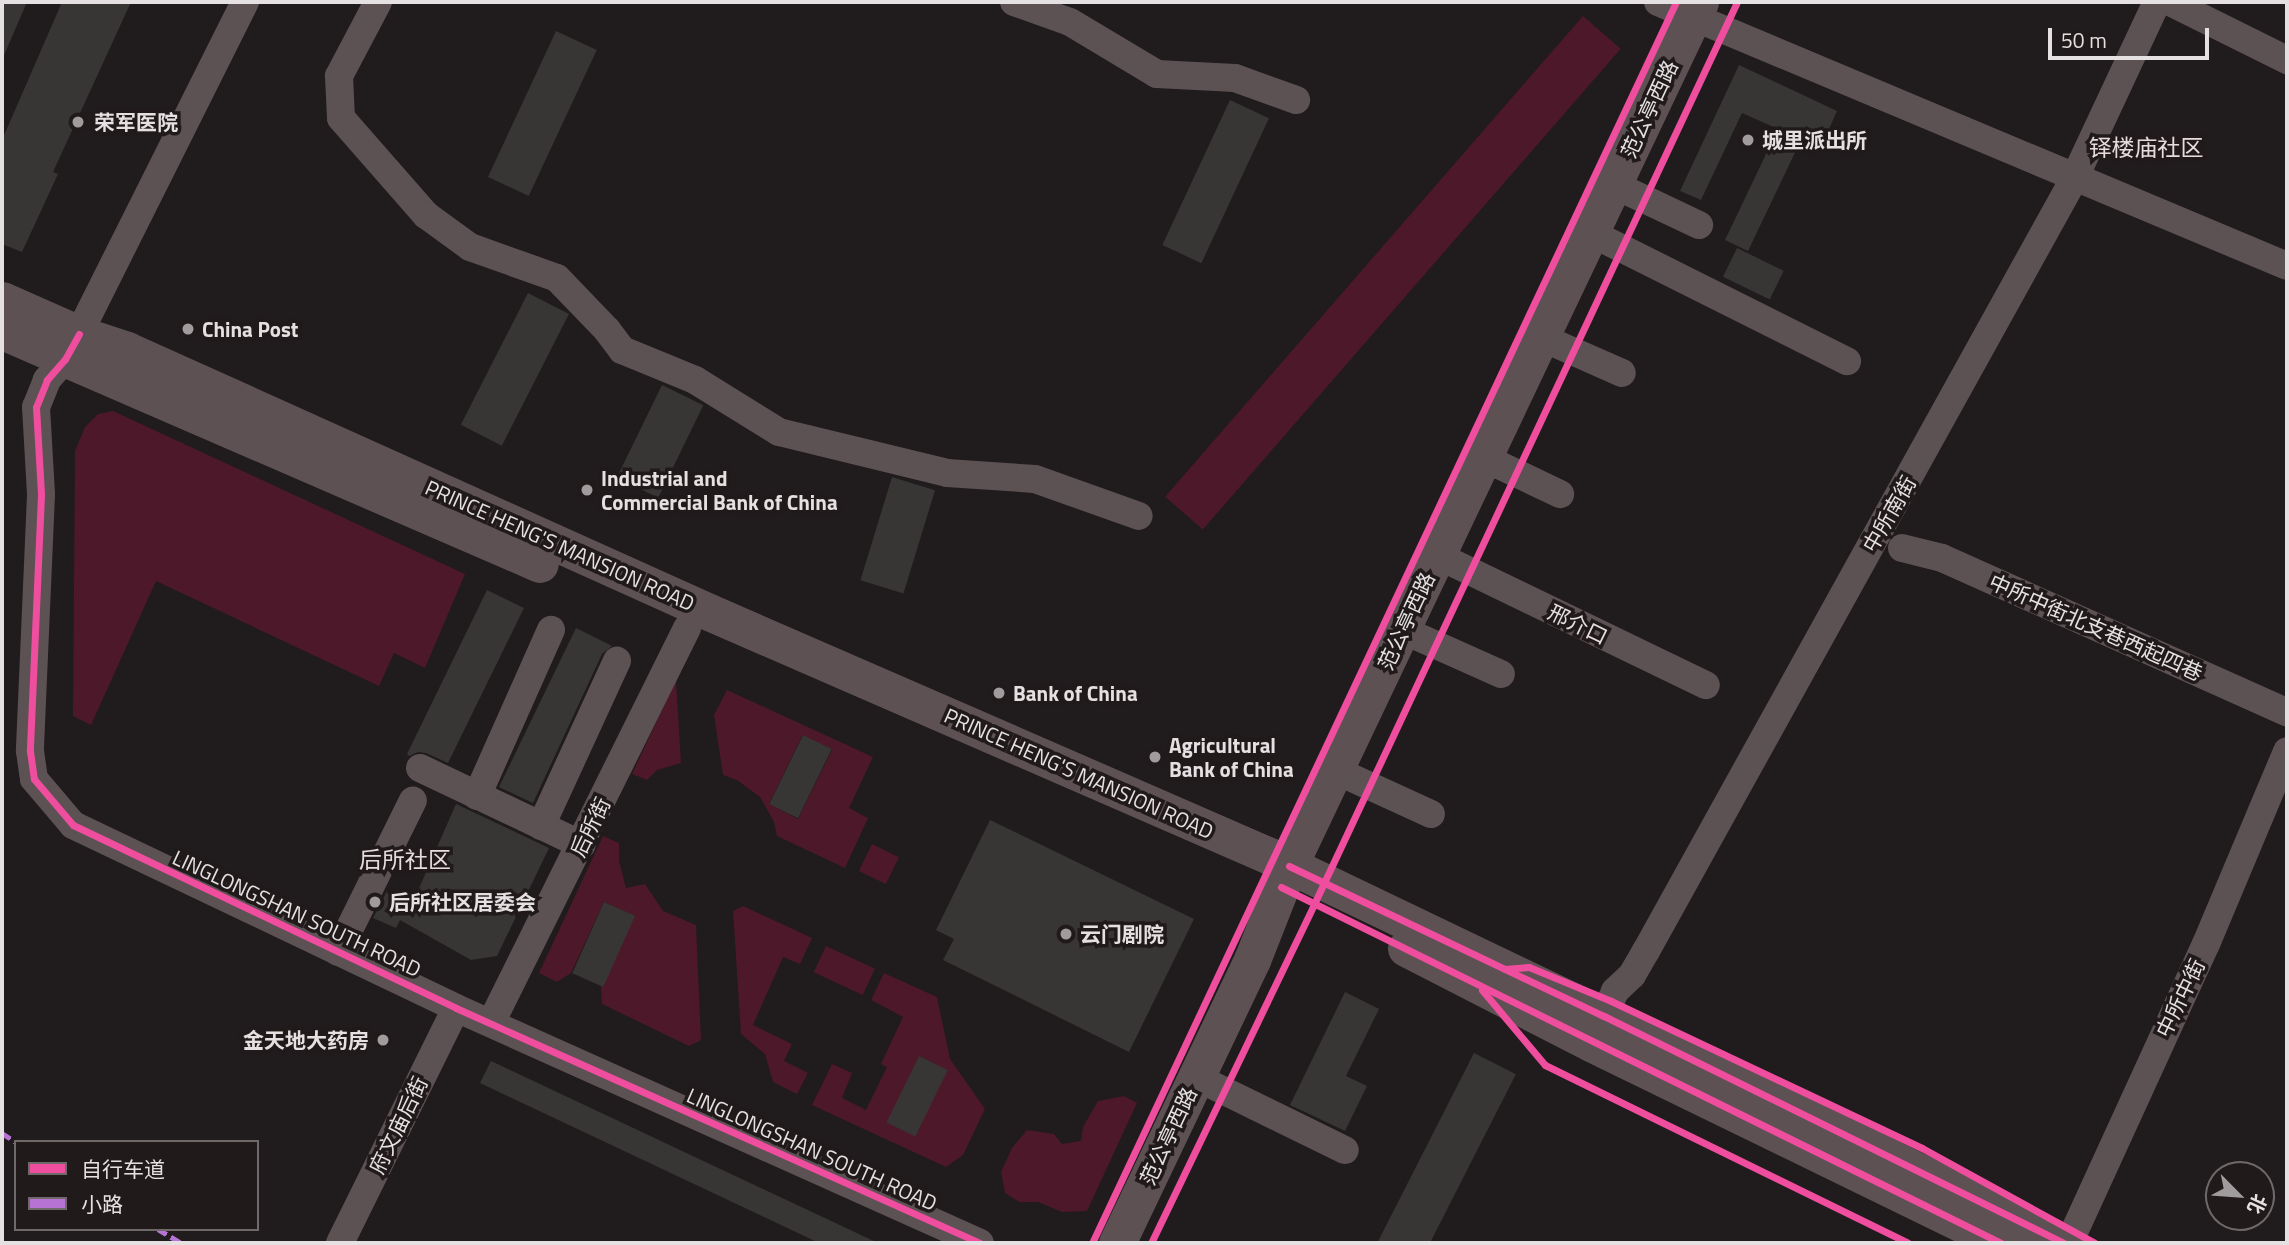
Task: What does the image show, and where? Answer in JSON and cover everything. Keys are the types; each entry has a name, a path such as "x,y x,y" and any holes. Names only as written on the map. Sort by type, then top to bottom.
{"main road":[{"name":"范公亭西路","path":"1118,1243 1252,960 1350,777 1603,239 1703,10"},
{"name":"范公亭西路","path":"1134,1243 1210,1084 1293,880 1703,10"},
{"path":"2,300 72,346"},
{"path":"2,331 72,346"},
{"name":"PRINCE HENG'S MANSION ROAD","path":"72,346 129,383 687,628 1293,880 1591,1043 2001,1243"},
{"name":"PRINCE HENG'S MANSION ROAD","path":"72,346 127,350 1293,880 1604,1016 2066,1243"}],"street":[{"name":"LINGLONGSHAN SOUTH ROAD","path":"245,2 72,346 47,380 36,408 41,495 30,751 34,779 73,825 456,1008 980,1243"},
{"path":"378,2 339,76 341,118 426,215 470,247 557,278 607,330 622,350 695,380 779,432 947,473 1035,479 1139,516"},
{"path":"1014,2 1070,22 1157,74 1235,78 1296,100"},
{"path":"1658,2 1703,10 2074,178 2287,266"},
{"name":"中所南街","path":"1604,1016 1615,992 1632,975 1646,951 2074,178 2157,2"},
{"path":"2170,2 2287,60"},
{"path":"1625,190 1699,225"},
{"path":"1603,239 1847,361"},
{"path":"1554,343 1622,373"},
{"path":"1497,464 1560,494"},
{"name":"中所中街北支巷西起四巷","path":"1902,548 1942,558 2287,712"},
{"name":"邢介口","path":"1451,562 1706,685"},
{"name":"后所街","path":"491,1024 582,845 687,628"},
{"path":"477,796 551,630"},
{"path":"1416,636 1501,674"},
{"path":"541,826 617,661"},
{"name":"中所中街","path":"2066,1243 2206,944 2287,751"},
{"path":"420,768 582,845"},
{"path":"1350,777 1431,814"},
{"path":"338,952 413,800"},
{"name":"府文庙后街","path":"340,1243 456,1008"},
{"path":"1210,1084 1345,1150"}],"shaded area":[{"path":"1583,16 1621,49 1203,530 1165,497"},
{"path":"113,411 465,574 425,668 394,653 379,686 156,581 91,725 73,716 75,451 85,427 98,414"},
{"path":"676,680 681,763 657,770 647,780 632,774"},
{"path":"727,690 873,757 849,808 868,818 845,868 777,836 774,822 760,797 737,780 723,775 714,715","holes":["802,736 832,750 798,819 769,804"]},
{"path":"603,836 619,843 619,861 626,888 645,884 663,911 696,925 701,1040 689,1046 602,1004 601,987 634,916 604,902 571,973 557,982 539,973"},
{"path":"872,844 899,857 886,884 859,871"},
{"path":"743,906 812,938 800,964 783,957 753,1025 792,1044 784,1061 808,1073 797,1094 773,1082 765,1054 741,1034 733,911"},
{"path":"826,946 875,969 863,995 814,972"},
{"path":"884,973 937,997 950,1059 985,1109 963,1155 946,1167 812,1105 832,1064 852,1073 842,1098 866,1110 887,1067 881,1064 903,1017 871,1000"},
{"path":"1124,1096 1137,1103 1087,1211 1062,1212 1038,1202 1019,1202 1005,1193 1001,1172 1012,1148 1027,1130 1054,1134 1062,1144 1081,1141 1083,1127 1098,1101"}],"building":[{"path":"2,2 27,2 2,60"},
{"path":"62,2 131,2 53,172 58,174 22,252 2,244 2,140"},
{"path":"556,31 597,50 529,196 488,177"},
{"path":"1739,65 1837,111 1820,149 1801,140 1748,251 1725,240 1778,129 1742,113 1701,200 1680,191"},
{"path":"1230,100 1269,118 1201,263 1162,245"},
{"path":"1737,248 1784,271 1770,300 1723,277"},
{"path":"528,293 569,314 502,446 461,425"},
{"path":"662,385 703,405 658,498 617,478"},
{"path":"892,477 935,490 903,593 860,580"},
{"path":"487,590 524,608 448,763 426,753 418,752 409,756 407,754"},
{"path":"576,628 612,646 602,654 533,803 499,787"},
{"path":"803,735 832,749 798,818 769,804"},
{"path":"456,804 549,848 497,956 471,960 400,920 396,928 373,918 387,891 413,902"},
{"name":"云门剧院","path":"990,820 1194,919 1129,1052 943,960 954,939 936,930"},
{"path":"604,902 635,916 603,987 572,973"},
{"path":"1345,992 1379,1009 1346,1076 1367,1086 1345,1131 1290,1105"},
{"path":"1474,1053 1516,1074 1430,1243 1378,1241"},
{"path":"919,1056 948,1070 915,1137 887,1123"},
{"path":"491,1061 878,1243 819,1243 480,1083"}],"marked path":[{"path":"2,1133 14,1141"},
{"path":"161,1231 181,1243"}],"cycle path":[{"path":"1092,1243 1676,2"},
{"path":"1151,1243 1315,902 1737,2"},
{"path":"79,334 65,359 47,380 36,407 41,495 30,751 34,779 73,825 456,1008 980,1243"},
{"path":"1289,866 1604,1016 2064,1243"},
{"path":"1281,887 2001,1243"},
{"path":"1505,969 1529,967 1611,1001 1922,1148 2095,1243"},
{"path":"1482,990 1545,1065 1908,1243"}],"place":[{"name":"荣军医院","path":"78,122"},
{"name":"城里派出所","path":"1748,140"},
{"name":"China Post","path":"188,329"},
{"name":"Industrial and Commercial Bank of China","path":"587,490"},
{"name":"Bank of China","path":"999,693"},
{"name":"Agricultural Bank of China","path":"1155,757"},
{"name":"后所社区居委会","path":"375,902"},
{"name":"云门剧院","path":"1066,934"},
{"name":"金天地大药房","path":"383,1040"}],"district":[{"name":"铎楼庙社区","path":"2146,148"},
{"name":"后所社区","path":"405,860"}]}
